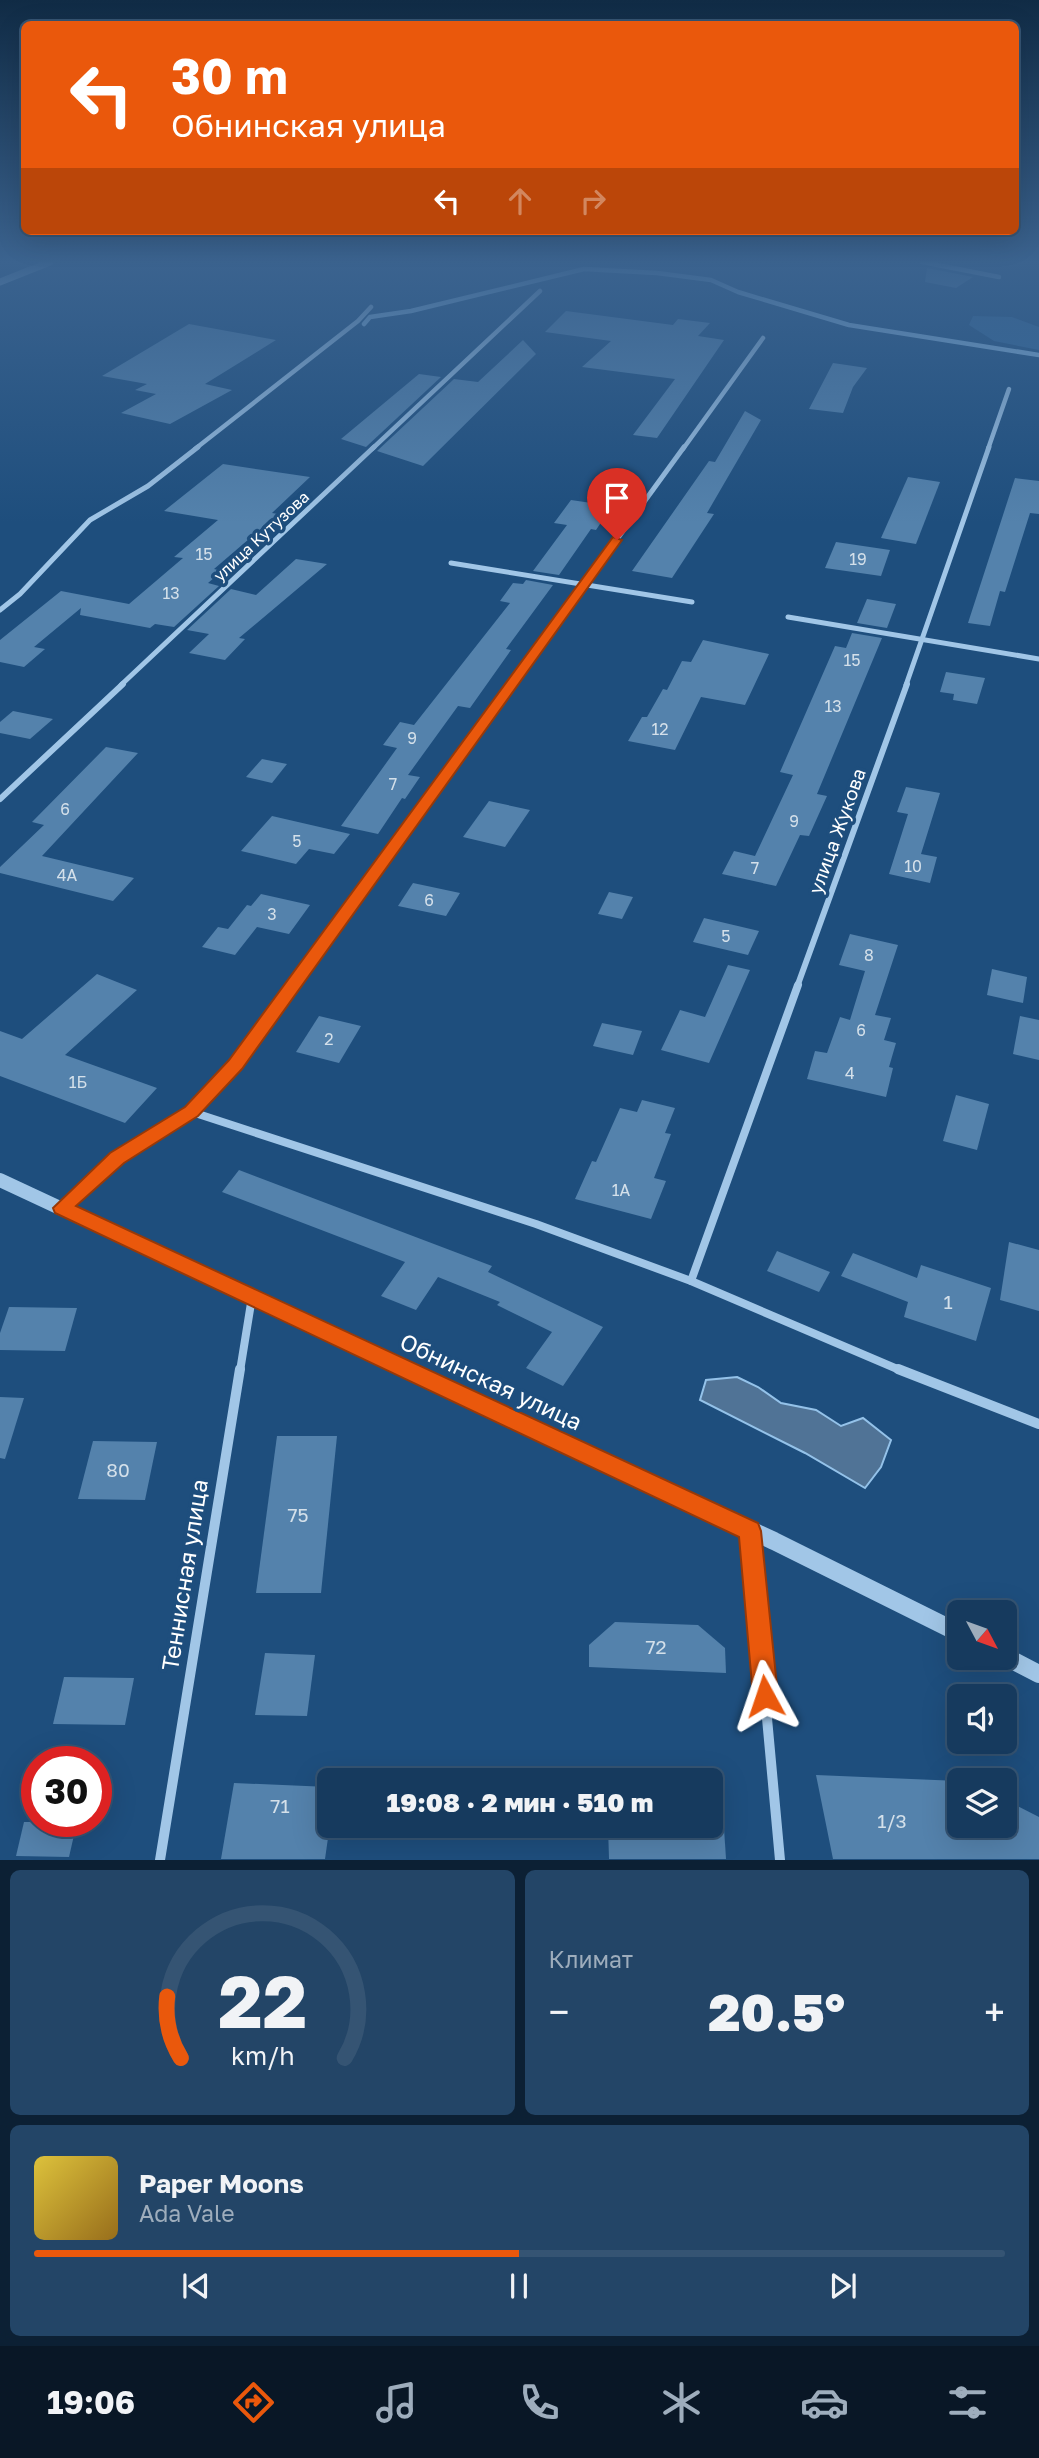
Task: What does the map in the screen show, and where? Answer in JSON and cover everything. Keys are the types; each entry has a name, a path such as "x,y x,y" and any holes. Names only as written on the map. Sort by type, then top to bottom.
{"street":[{"path":"0,610 20,594 90,520 148,486 323,349"},
{"name":"улица Кутузова","path":"0,799 479,349"},
{"path":"62,1208 117,1158 192,1112 236,1065 755,349"},
{"name":"улица Жукова","path":"691,1281 923,639 1009,389"},
{"path":"451,563 692,602"},
{"path":"788,617 1039,659"},
{"path":"192,1112 536,1224 691,1281 916,1377 1039,1424"},
{"name":"Обнинская улица","path":"0,1180 750,1531 947,1627"},
{"name":"Теннисная улица","path":"160,1860 252,1296"},
{"path":"750,1531 780,1860"},
{"path":"1017,1663 1039,1674"}],"shaded area":[{"path":"737,1377 781,1403 816,1410 841,1426 863,1418 891,1440 881,1467 865,1488 805,1453 700,1400 706,1380"}],"building":[{"path":"148,349 262,349 205,384 232,390 170,424 121,413 156,394 135,390 147,384 102,376"},
{"path":"514,349 531,349 536,354 423,466 377,451 454,379 478,382"},
{"path":"602,349 718,349 657,438 633,435 675,379 582,367"},
{"path":"833,363 867,368 853,387 843,413 809,409"},
{"path":"419,374 441,377 366,447 341,439"},
{"path":"745,411 761,420 707,513 714,514 672,578 632,571 709,461 715,462"},
{"path":"223,464 310,477 272,513 278,514 214,569 222,571 208,583 219,586 174,627 155,624 150,628 80,615 81,608 34,647 45,649 24,667 0,662 0,640 61,591 129,604 183,558 174,557 218,520 164,511"},
{"path":"908,477 940,482 916,544 881,538"},
{"path":"1015,478 1039,481 1039,514 1030,513 1005,592 1000,591 990,626 968,623"},
{"path":"571,500 612,506 596,530 591,529 559,575 533,571 567,525 554,523"},
{"path":"836,542 890,550 881,576 825,568"},
{"path":"296,559 327,564 239,638 245,639 225,660 189,653 209,634 187,630 231,589 256,595"},
{"path":"526,580 553,585 506,649 511,650 470,708 458,706 408,775 420,777 405,799 402,798 378,834 341,826 397,748 383,745 400,722 414,725 510,603 500,601 513,583 523,584"},
{"path":"867,599 896,604 887,628 857,623"},
{"path":"852,633 882,638 817,794 827,796 809,836 800,835 776,886 722,874 734,851 755,856 793,775 780,772 835,646 846,648"},
{"path":"703,640 769,654 745,705 701,697 675,750 628,741 642,717 647,717 663,689 667,690 682,661 691,662"},
{"path":"946,672 985,678 977,704 953,700 954,694 940,692"},
{"path":"13,711 53,719 30,739 0,733 0,722"},
{"path":"106,747 138,753 42,856 134,878 113,901 0,873 0,867 44,825 32,822"},
{"path":"262,759 287,764 272,783 246,777"},
{"path":"906,787 940,793 921,854 937,857 930,883 889,874 908,814 897,812"},
{"path":"489,801 530,810 505,847 463,837"},
{"path":"272,816 350,834 334,854 309,849 296,864 241,851"},
{"path":"413,883 460,893 446,916 398,906"},
{"path":"609,892 633,897 622,919 598,914"},
{"path":"261,894 310,905 289,934 257,927 235,955 202,947 218,927 228,929 247,905 251,906"},
{"path":"704,918 759,931 748,955 693,942"},
{"path":"850,934 898,945 875,1015 891,1018 884,1040 896,1043 889,1067 893,1068 886,1097 807,1079 815,1051 827,1053 840,1017 850,1020 865,971 839,965"},
{"path":"728,965 750,970 709,1063 661,1050 680,1010 705,1017"},
{"path":"992,969 1027,977 1023,1003 987,995"},
{"path":"97,974 137,990 65,1055 157,1088 125,1123 0,1076 0,1031 22,1039"},
{"path":"319,1016 361,1026 339,1063 296,1052"},
{"path":"1020,1016 1039,1020 1039,1060 1013,1054"},
{"path":"602,1023 642,1031 633,1055 593,1046"},
{"path":"956,1095 989,1104 977,1150 943,1141"},
{"path":"642,1100 675,1108 665,1133 671,1134 654,1178 666,1181 651,1219 575,1199 592,1161 596,1162 620,1108 637,1112"},
{"path":"239,1170 492,1266 488,1272 603,1327 563,1386 526,1368 552,1332 497,1305 500,1302 438,1277 416,1310 381,1296 405,1262 222,1192"},
{"path":"1009,1242 1039,1250 1039,1311 1000,1300"},
{"path":"777,1251 830,1272 819,1292 767,1271"},
{"path":"853,1253 917,1278 921,1265 991,1288 976,1341 904,1317 908,1302 841,1276"},
{"path":"9,1307 77,1308 65,1351 0,1350 0,1333"},
{"path":"0,1397 24,1398 5,1459 0,1458"},
{"path":"277,1436 337,1436 321,1593 256,1593"},
{"path":"93,1441 157,1442 145,1500 78,1499"},
{"path":"615,1622 698,1625 725,1648 726,1673 589,1667 589,1645"},
{"path":"265,1653 315,1655 307,1716 255,1715"},
{"path":"64,1677 134,1678 125,1725 53,1724"},
{"path":"816,1775 947,1780 947,1838 1017,1838 1017,1806 1039,1817 1039,1859 833,1859"},
{"path":"234,1783 317,1786 317,1838 328,1838 325,1859 221,1859"},
{"path":"724,1828 726,1859 609,1859 608,1838 723,1838"},
{"path":"21,1835 21,1837 74,1837 69,1857 16,1856"}],"waterway":[{"path":"1000,349 1039,355"}],"route":[{"path":"617,540 236,1065 192,1112 117,1158 62,1208 750,1531 765,1696"}]}
